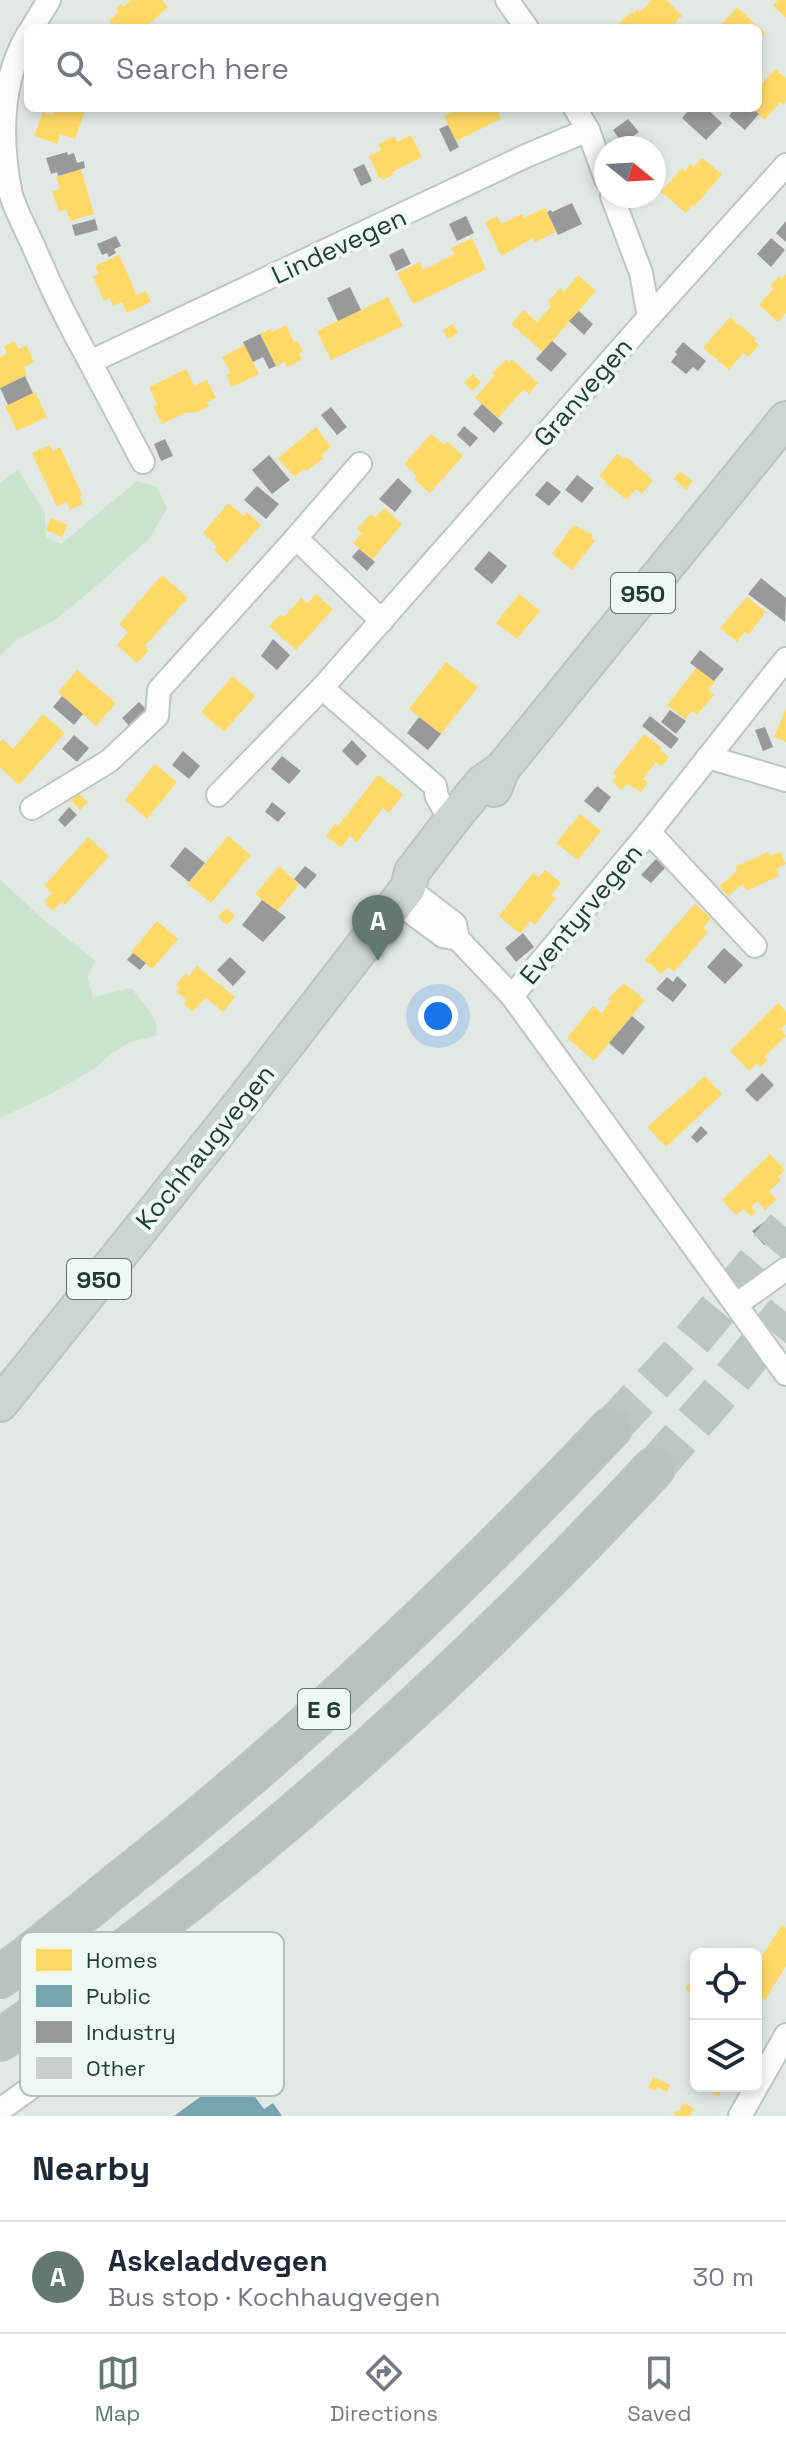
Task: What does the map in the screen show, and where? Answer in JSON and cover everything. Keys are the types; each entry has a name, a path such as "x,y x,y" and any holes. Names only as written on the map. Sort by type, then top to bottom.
{"highway":[{"name":"E 6","path":"58,1932 161,1851 313,1719 461,1581 611,1428"},
{"name":"E 6","path":"150,1932 359,1760 508,1620 654,1468"},
{"name":"E 6","path":"0,1977 20,1961"},
{"name":"E 6","path":"0,2040 20,2027"}],"main road":[{"name":"Kochhaugvegen","path":"0,1404 403,895 412,872 472,794 502,769 786,419"},
{"name":"Kochhaugvegen","path":"403,895 423,881 451,847 493,793 502,769"}],"street":[{"path":"34,24 49,0"},
{"path":"507,0 524,24"},
{"path":"24,40 16,53 4,100 2,147 11,196 59,306 143,462"},
{"path":"577,112 594,146"},
{"name":"Lindevegen","path":"90,362 528,155 588,130"},
{"name":"Granvegen","path":"218,795 322,688 786,165"},
{"path":"617,208 641,273 649,317"},
{"path":"32,808 109,761 157,716 159,690 360,464"},
{"path":"296,538 382,621"},
{"name":"Eventyrvegen","path":"512,996 649,832 786,659"},
{"path":"322,688 435,786 437,797 451,821"},
{"path":"708,757 786,780"},
{"path":"435,786 447,785 472,794"},
{"name":"Eventyrvegen","path":"649,832 755,946"},
{"path":"403,895 455,924 458,939 512,996 786,1374"},
{"path":"737,1304 786,1269"},
{"path":"740,2116 786,2035"},
{"path":"0,2110 20,2096"}],"green space":[{"path":"18,469 45,514 46,537 61,544 137,481 157,487 167,508 150,538 87,594 55,620 17,640 0,655 0,483"},
{"path":"0,879 39,916 96,961 87,976 93,997 131,988 150,1010 157,1029 156,1036 130,1042 94,1069 0,1118"}],"building: Homes":[{"path":"131,0 162,0 168,7 149,24 112,24 109,21 119,11 116,9 121,4 123,7"},
{"path":"652,0 667,0 682,16 675,22 677,24 618,24 631,12 633,14 638,9 640,12"},
{"path":"778,0 786,0 786,18 773,5"},
{"path":"737,7 755,24 722,24"},
{"path":"775,69 786,78 786,101 783,105 780,102 765,120 756,112 762,112 762,84"},
{"path":"43,112 52,115 53,112 85,112 75,139 60,134 57,144 34,136"},
{"path":"452,112 498,112 501,119 456,141 444,116"},
{"path":"411,135 422,157 383,180 379,178 369,156 381,150 378,144 395,136 397,142"},
{"path":"702,158 722,174 686,213 666,196 666,186 682,168 685,171 690,164 694,167"},
{"path":"81,169 94,214 70,221 66,209 59,212 52,191 60,189 56,177"},
{"path":"545,208 556,232 535,242 533,238 501,256 485,222 497,216 501,224"},
{"path":"472,238 486,269 413,304 397,273 420,262 423,270 455,254 451,248"},
{"path":"119,255 137,295 146,291 151,302 127,313 122,302 113,306 110,298 104,301 93,276 99,274 95,266"},
{"path":"786,274 786,313 778,322 759,305 773,289 770,286 779,276 782,279"},
{"path":"578,275 596,291 543,352 511,324 524,310 537,322 551,306 548,302 560,288 564,292"},
{"path":"388,297 403,326 331,360 317,331"},
{"path":"730,317 759,345 748,357 743,353 729,370 703,348"},
{"path":"453,324 458,333 448,339 443,330"},
{"path":"286,325 294,342 298,341 303,352 299,354 302,360 287,367 285,362 276,366 260,334"},
{"path":"15,341 18,349 26,345 34,362 24,367 27,375 0,388 0,357 7,354 4,346"},
{"path":"245,345 259,374 232,387 226,375 231,373 222,357"},
{"path":"506,359 509,362 512,359 538,383 529,394 524,389 498,418 475,398"},
{"path":"186,369 194,386 207,380 216,398 198,412 185,413 162,424 153,406 157,404 149,387"},
{"path":"473,374 481,382 473,391 464,383"},
{"path":"35,392 47,417 17,431 5,406"},
{"path":"316,427 331,447 321,455 324,458 294,477 278,458"},
{"path":"431,434 444,445 448,442 463,456 430,493 414,479 417,476 404,464"},
{"path":"50,445 53,451 60,447 82,495 79,496 83,504 70,510 67,502 57,507 32,453"},
{"path":"617,454 624,459 626,457 653,480 642,494 636,489 627,500 599,476"},
{"path":"680,471 693,481 686,490 674,479"},
{"path":"228,503 244,516 247,512 261,525 227,563 203,533"},
{"path":"384,508 402,524 372,560 353,543 362,533 357,529 371,514 375,518"},
{"path":"51,518 68,525 62,537 46,530"},
{"path":"574,525 593,535 591,538 595,541 572,570 552,554"},
{"path":"162,575 188,598 145,646 149,650 137,663 117,645 128,632 119,624"},
{"path":"316,594 333,609 296,650 269,626 281,614 284,617 301,598 308,603"},
{"path":"519,594 540,611 517,639 496,623"},
{"path":"747,597 766,612 748,635 745,632 737,642 720,628"},
{"path":"446,662 478,687 441,734 409,709"},
{"path":"697,667 715,682 708,690 714,695 697,715 692,711 685,719 667,705"},
{"path":"77,670 116,703 96,726 58,692"},
{"path":"233,676 255,696 224,732 201,712"},
{"path":"786,708 786,742 774,737"},
{"path":"43,714 65,733 19,785 0,767 0,742 3,739 13,749"},
{"path":"644,734 669,757 662,767 656,762 643,779 648,783 641,792 627,784 622,790 612,782 617,776 613,773"},
{"path":"155,764 177,782 147,819 125,800"},
{"path":"378,775 403,794 389,813 383,808 357,842 350,836 341,848 326,836 335,824 338,826"},
{"path":"78,793 88,802 80,810 71,801"},
{"path":"580,814 601,831 578,860 556,843"},
{"path":"228,836 251,855 211,903 188,884"},
{"path":"88,837 109,856 65,905 62,902 53,911 44,902 52,893 44,886"},
{"path":"768,852 770,856 780,852 786,864 776,869 779,876 746,891 743,884 728,896 719,886 737,871 735,867"},
{"path":"279,866 299,884 277,912 255,894"},
{"path":"545,870 561,883 551,895 556,898 535,925 530,921 520,934 499,916 533,873 539,877"},
{"path":"695,904 711,918 703,928 708,932 674,972 668,967 662,974 645,960"},
{"path":"226,908 235,916 227,925 218,917"},
{"path":"157,921 178,939 152,969 131,952"},
{"path":"197,966 235,997 223,1012 206,998 192,1012 184,1004 187,1000 176,992 180,988 176,985"},
{"path":"624,983 645,1000 594,1061 567,1038 593,1006 602,1013 611,1001 608,999"},
{"path":"778,1003 786,1011 786,1024 781,1029 786,1036 764,1057 768,1060 760,1067 757,1063 749,1071 730,1051"},
{"path":"705,1076 722,1094 666,1147 647,1127"},
{"path":"770,1154 785,1170 778,1177 781,1180 769,1191 777,1199 765,1210 758,1201 751,1207 756,1212 751,1216 743,1209 736,1215 722,1200"},
{"path":"782,1925 786,1928 786,1966 765,2000 762,1998 762,1956"},
{"path":"653,2077 670,2085 667,2092 657,2087 656,2091 648,2088"},
{"path":"683,2103 694,2108 690,2116 674,2116 676,2111 679,2112"}],"building: Public":[{"path":"202,2096 254,2096 264,2109 273,2103 282,2116 174,2116"}],"building: Industry":[{"path":"687,112 710,112 722,123 706,140 682,118"},
{"path":"732,112 759,114 745,130 729,116"},
{"path":"628,119 639,132 634,136 617,136 613,130"},
{"path":"448,125 459,147 450,152 439,129"},
{"path":"67,152 68,155 74,153 77,163 84,161 85,168 58,176 57,172 51,174 46,158"},
{"path":"364,164 372,181 361,186 353,169"},
{"path":"572,203 582,224 558,235 547,212"},
{"path":"466,216 474,233 457,241 449,224"},
{"path":"95,219 98,230 75,236 72,225"},
{"path":"786,221 786,242 776,233"},
{"path":"116,236 121,246 114,249 116,253 109,257 107,253 102,255 97,244"},
{"path":"771,238 785,250 771,267 757,254"},
{"path":"403,248 411,264 396,271 389,255"},
{"path":"350,287 361,310 338,321 327,298"},
{"path":"579,311 593,324 584,335 569,321"},
{"path":"260,334 276,366 269,369 263,357 253,362 243,342"},
{"path":"552,341 567,354 551,372 536,359"},
{"path":"683,342 706,361 698,371 693,367 686,374 671,362"},
{"path":"25,376 33,393 8,405 0,388"},
{"path":"482,404 503,423 494,433 473,414"},
{"path":"331,407 347,427 337,435 321,415"},
{"path":"464,426 478,438 470,447 457,435"},
{"path":"165,439 173,456 161,461 154,444"},
{"path":"269,455 290,480 272,494 252,470"},
{"path":"577,475 594,488 582,503 565,490"},
{"path":"398,478 412,491 395,512 379,499"},
{"path":"547,481 561,492 549,506 535,495"},
{"path":"257,486 279,504 266,519 244,500"},
{"path":"359,549 375,562 367,571 352,557"},
{"path":"489,551 507,566 492,584 474,569"},
{"path":"761,578 786,598 785,622 748,594"},
{"path":"273,639 290,655 277,670 261,656"},
{"path":"700,650 724,669 714,681 690,663"},
{"path":"62,696 83,714 74,725 53,707"},
{"path":"139,702 149,712 132,729 122,718"},
{"path":"670,710 686,721 676,734 661,722"},
{"path":"650,716 679,739 671,749 642,726"},
{"path":"419,717 441,734 428,750 407,733"},
{"path":"765,727 773,747 763,751 755,730"},
{"path":"74,735 89,748 77,762 62,749"},
{"path":"352,740 367,756 357,766 342,751"},
{"path":"183,751 200,766 189,779 172,765"},
{"path":"282,756 301,771 289,784 271,769"},
{"path":"597,786 611,797 599,813 584,801"},
{"path":"272,802 286,813 278,822 265,812"},
{"path":"69,807 77,815 65,827 58,820"},
{"path":"185,847 205,863 189,882 170,866"},
{"path":"656,859 665,868 651,883 641,875"},
{"path":"305,866 317,875 305,889 294,879"},
{"path":"262,900 286,917 263,942 242,925"},
{"path":"523,933 534,947 516,962 505,948"},
{"path":"724,948 743,965 725,984 707,967"},
{"path":"133,953 146,963 140,970 127,960"},
{"path":"230,957 246,972 233,986 217,970"},
{"path":"677,976 687,985 673,1002 656,989 667,977 673,982"},
{"path":"632,1016 645,1027 623,1055 609,1043"},
{"path":"762,1073 774,1085 757,1102 745,1090"},
{"path":"701,1126 708,1133 697,1143 691,1137"},
{"path":"768,1219 779,1233 764,1245 752,1231"},
{"path":"786,1314 786,1339 774,1325"}],"tunnel":[{"path":"611,1428 682,1352 786,1227"},
{"path":"654,1468 786,1312"}],"place":[{"name":"Askeladdvegen","path":"378,961"}]}
